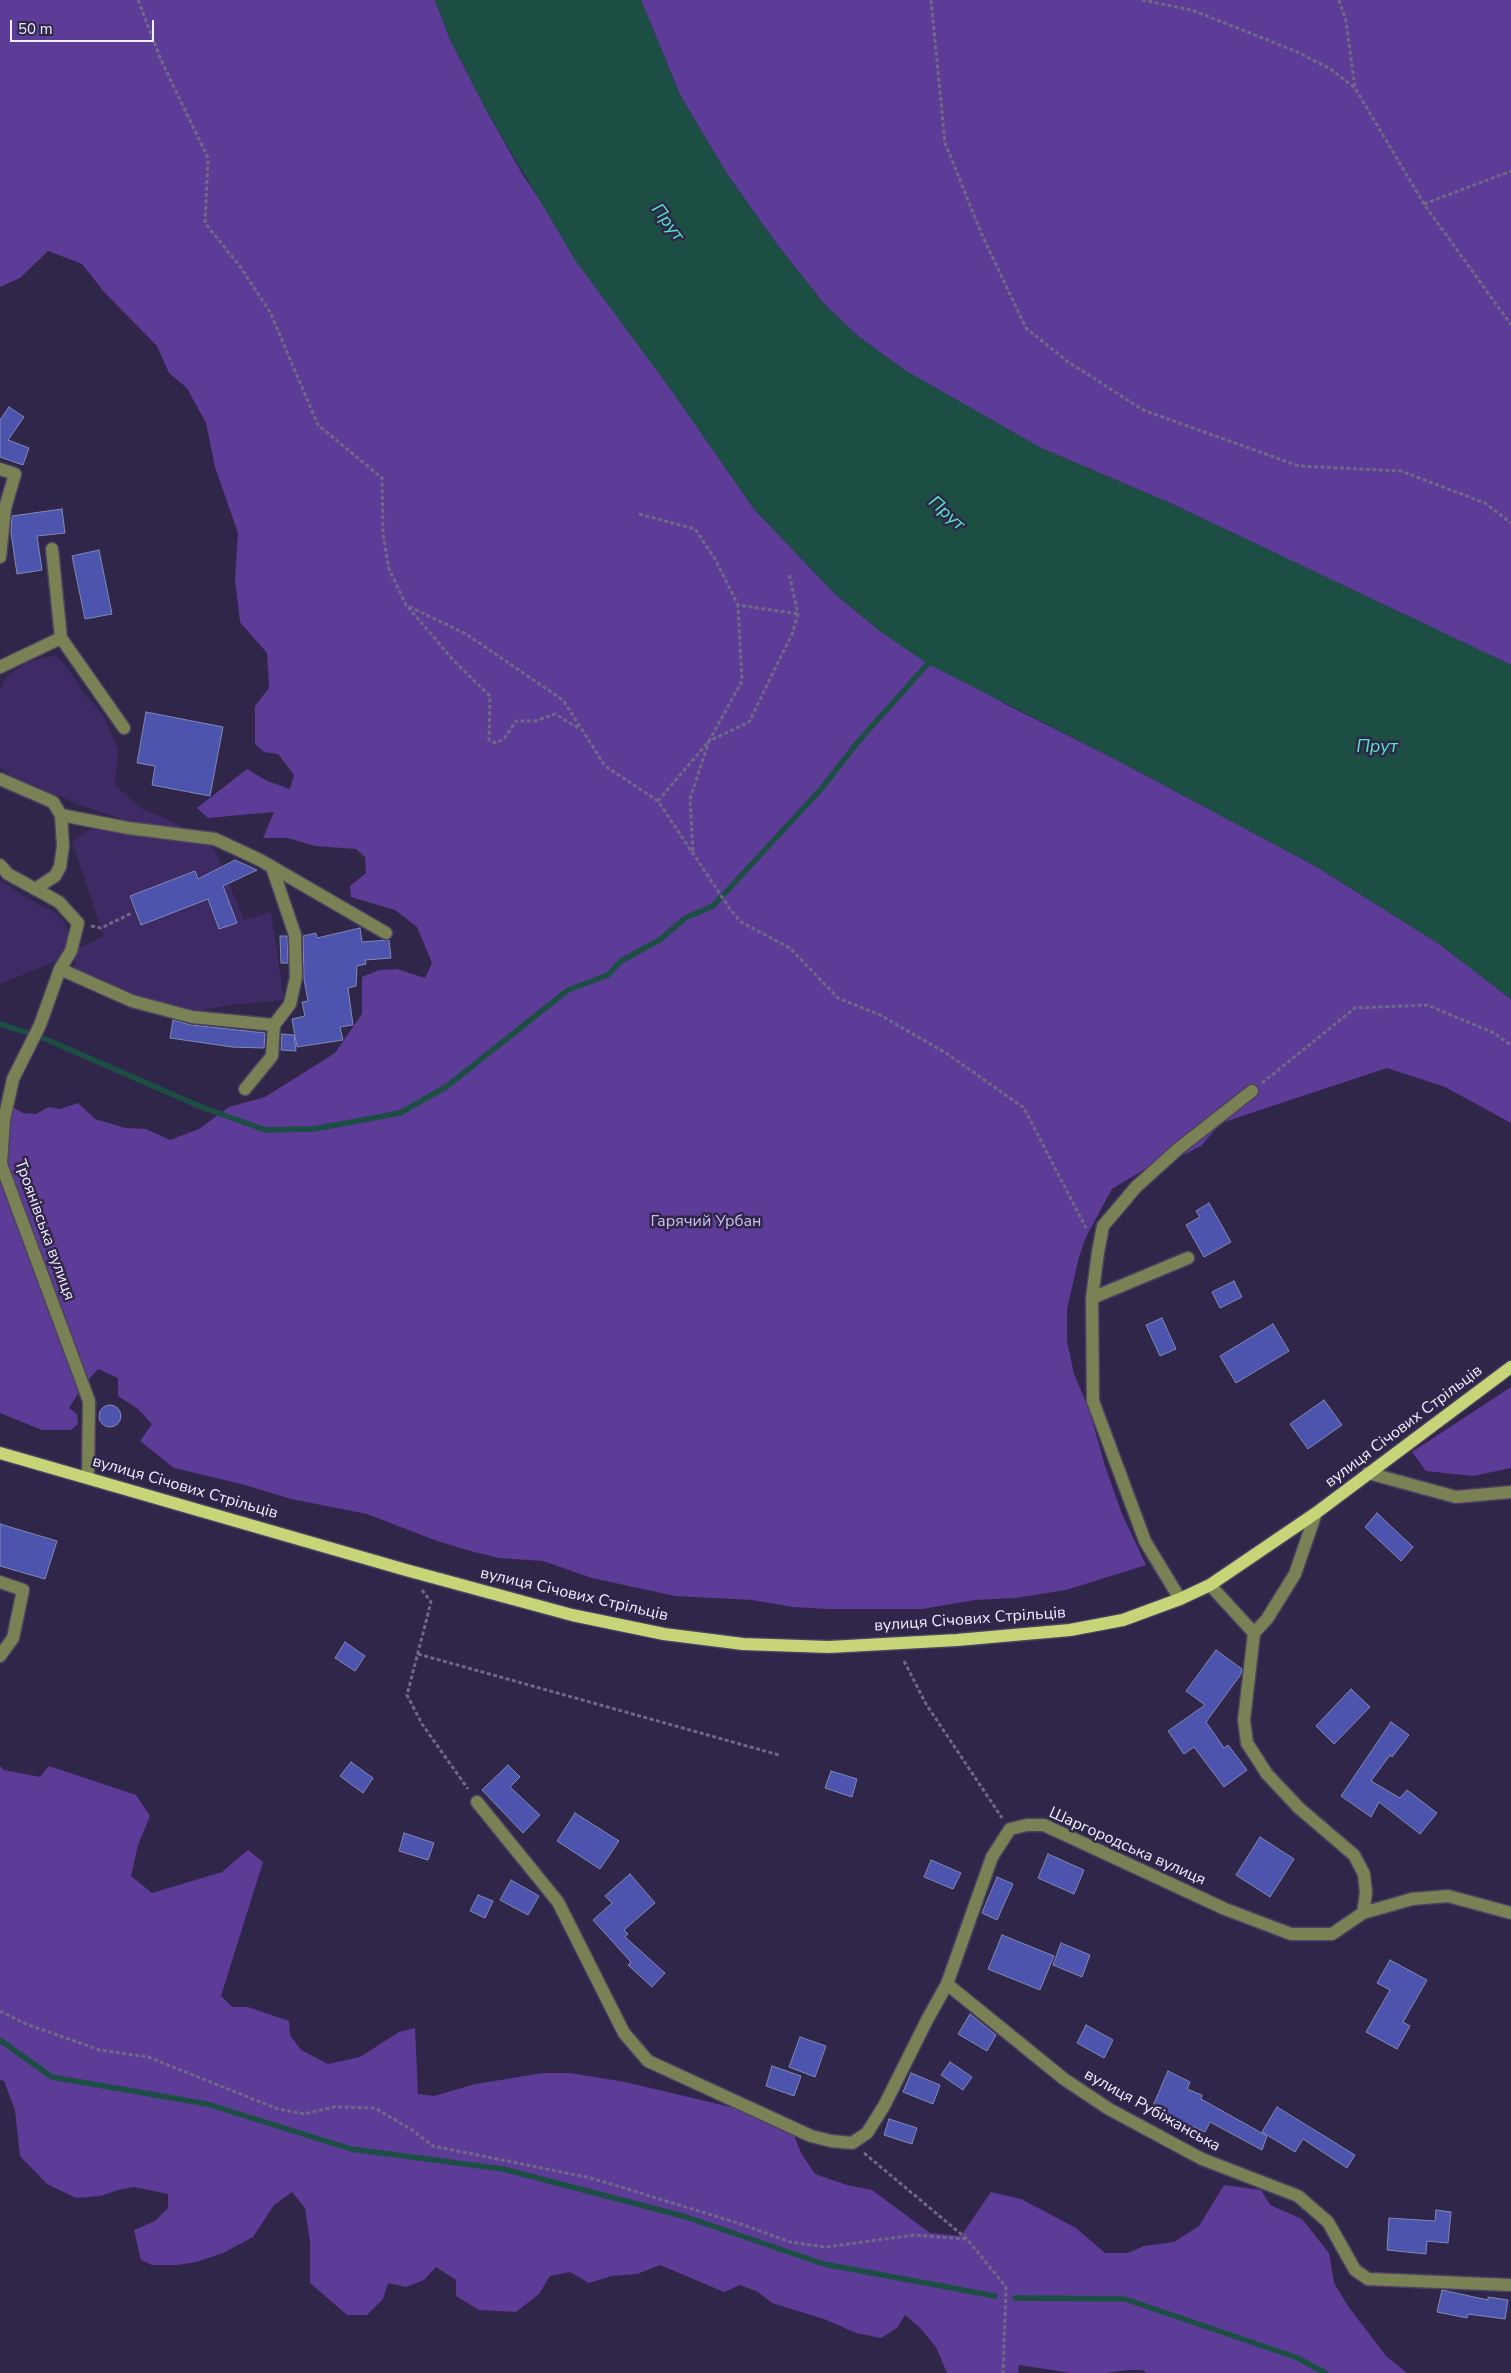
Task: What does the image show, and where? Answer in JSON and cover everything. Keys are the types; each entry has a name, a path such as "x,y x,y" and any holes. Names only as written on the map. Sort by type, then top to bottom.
{"main road":[{"name":"вулиця Січових Стрільців","path":"0,1453 406,1570 572,1615 664,1634 744,1644 829,1646 957,1640 1070,1630 1123,1620 1180,1599 1210,1585 1316,1513 1511,1367"}],"street":[{"path":"0,468 15,474 5,508 0,557"},
{"path":"52,549 61,638 124,728"},
{"path":"0,667 61,638"},
{"path":"0,779 53,802 61,815 63,846 60,867 55,876 35,889"},
{"path":"61,815 128,828 215,839 272,867 386,934"},
{"path":"0,865 8,874 59,902 78,923"},
{"path":"245,1089 272,1056 274,1025 290,1004 296,978 296,935 272,867"},
{"name":"Троянівська вулиця","path":"78,923 71,951 60,969 40,1025 13,1079 4,1120 1,1164 89,1401 88,1477"},
{"path":"60,969 132,1001 192,1017 274,1025"},
{"path":"1180,1599 1145,1541 1093,1401 1092,1298 1098,1252 1104,1226 1136,1187 1178,1149 1252,1091"},
{"path":"1092,1298 1188,1258"},
{"path":"1368,1473 1456,1497 1511,1492"},
{"path":"1316,1513 1294,1574 1267,1619 1254,1633 1244,1720 1248,1743 1267,1774 1286,1794 1354,1855 1364,1874 1366,1893 1363,1913"},
{"path":"0,1582 23,1590 12,1638 0,1656"},
{"path":"1210,1585 1254,1633"},
{"path":"477,1802 558,1902 624,2033 648,2061 811,2136 831,2141 852,2143 867,2133 884,2106 947,1984 992,1857 1010,1829"},
{"name":"Шаргородська вулиця","path":"1010,1829 1027,1825 1044,1825 1225,1909 1291,1934 1332,1934 1363,1913 1412,1899 1448,1896 1511,1913"},
{"name":"вулиця Рубіжанська","path":"947,1984 1064,2079 1109,2109 1202,2160 1298,2196 1328,2222 1355,2270 1368,2279 1511,2285"}],"path":[{"path":"138,0 161,60 208,158 205,223 239,265 270,312 318,425 382,478 383,534 388,569 406,605 454,660 490,696 489,740 496,743 504,739 516,720 535,721 555,714 582,730"},
{"path":"931,0 945,143 982,235 1026,328 1067,361 1143,410 1299,466 1401,471 1485,504 1511,523"},
{"path":"1142,0 1192,10 1295,51 1330,68 1355,88 1424,204 1511,325"},
{"path":"1339,0 1346,22 1355,88"},
{"path":"1424,204 1511,171"},
{"path":"640,514 695,529 715,559 738,605 742,681 709,741 690,799 692,852"},
{"path":"658,801 709,741 749,722 792,634 798,614 789,573"},
{"path":"406,605 466,634 563,700 605,766 658,801 729,908 741,922 790,948 838,998 880,1015 946,1052 1024,1108 1060,1174 1098,1252"},
{"path":"738,605 798,614"},
{"path":"78,923 101,928 132,913"},
{"path":"1252,1091 1355,1008 1427,1005 1492,1032 1511,1045"},
{"path":"406,1570 431,1602 407,1695 422,1724 477,1802"},
{"path":"418,1654 780,1755"},
{"path":"904,1661 926,1704 1010,1829"},
{"path":"0,2010 26,2024 100,2050 148,2057 278,2109 304,2114 334,2107 375,2108 412,2130 433,2146 591,2178 738,2223 790,2242 826,2247 914,2236 967,2239"},
{"path":"852,2143 967,2239 1006,2287 1002,2373"}],"shaded area":[{"path":"56,655 67,667 83,692 103,715 118,750 115,785 139,807 190,830 129,822 78,804 10,775 0,767 0,690 6,677 27,662"},
{"path":"90,829 212,844 244,920 271,912 284,1000 230,1005 191,1012 134,995 74,971 77,949 104,936 72,842"},
{"path":"0,880 30,900 54,912 62,919 69,932 66,946 56,961 0,984"}],"green space":[{"name":"Гарячий Урбан","path":"0,0 435,0 449,37 485,108 524,177 754,509 834,593 881,632 1007,705 1115,759 1317,867 1439,944 1511,999 1511,1123 1445,1087 1387,1068 1221,1123 1201,1146 1183,1155 1150,1166 1112,1189 1086,1237 1079,1257 1067,1309 1067,1341 1074,1374 1089,1409 1105,1466 1122,1514 1146,1565 1066,1590 1015,1598 975,1600 922,1609 828,1609 793,1607 752,1600 675,1596 592,1578 543,1561 499,1558 474,1552 437,1541 367,1514 291,1499 245,1485 174,1468 140,1441 152,1424 138,1409 118,1396 118,1378 98,1369 82,1387 69,1408 77,1414 78,1424 71,1430 42,1430 0,1413 0,1102 2,1101 23,1113 36,1114 49,1107 60,1109 78,1103 95,1119 125,1128 146,1129 170,1140 199,1129 229,1107 265,1097 335,1053 362,1014 362,977 379,970 397,969 425,978 432,963 417,927 395,910 351,897 350,886 366,873 365,857 356,849 315,846 288,838 263,838 274,812 208,818 197,808 247,769 267,781 290,789 294,775 278,754 264,752 255,744 255,706 269,688 267,653 240,622 235,579 238,533 215,467 206,423 187,388 169,373 157,346 105,293 82,264 48,251 20,278 0,287"},
{"path":"641,0 1511,0 1511,665 1170,503 1041,448 906,371 859,337 825,305 776,243 727,174 680,95"},
{"path":"1511,1387 1511,1468 1473,1476 1426,1471 1412,1452"},
{"path":"0,1766 4,1770 40,1777 49,1766 136,1795 150,1816 138,1845 131,1876 152,1893 222,1872 248,1850 263,1862 221,1996 232,2007 248,2007 289,2021 290,2035 301,2050 328,2064 360,2057 399,2032 415,2028 418,2094 434,2096 475,2084 543,2073 570,2073 625,2082 739,2109 792,2130 801,2153 815,2174 847,2185 872,2190 930,2233 961,2236 991,2192 1021,2199 1076,2228 1105,2253 1128,2253 1144,2246 1174,2242 1199,2226 1224,2185 1261,2190 1270,2205 1302,2219 1329,2253 1334,2283 1348,2306 1386,2356 1407,2373 1147,2373 1142,2370 1128,2370 1105,2373 1071,2373 1019,2365 1018,2373 947,2373 936,2347 920,2328 905,2315 897,2328 881,2338 856,2333 824,2319 772,2303 758,2292 740,2285 724,2292 660,2265 637,2274 612,2276 589,2283 570,2272 550,2276 539,2294 516,2312 479,2310 456,2296 456,2280 436,2267 424,2280 406,2287 388,2283 383,2299 367,2315 347,2315 310,2283 310,2242 305,2208 292,2192 274,2205 253,2237 223,2253 196,2262 177,2265 152,2265 141,2260 134,2230 155,2221 168,2208 168,2194 134,2187 100,2196 76,2198 47,2184 20,2156 15,2110 4,2081 0,2080"}],"water":[{"name":"Прут","path":"435,0 641,0 680,95 727,174 776,243 825,305 859,337 906,371 1041,448 1170,503 1511,665 1511,999 1439,944 1317,867 1115,759 928,664 881,632 834,593 754,509 671,390 575,260 485,108 449,37"}],"building":[{"path":"9,407 24,417 8,440 29,448 23,465 0,457 0,420"},
{"path":"62,509 65,533 37,536 42,570 17,574 11,532 12,516"},
{"path":"99,550 112,614 85,619 72,556"},
{"path":"146,712 223,727 210,796 152,785 155,766 137,763"},
{"path":"235,860 257,870 223,886 237,923 219,929 208,899 141,925 130,896 195,871 198,879"},
{"path":"360,928 362,942 389,940 391,958 365,960 366,964 357,966 356,986 348,988 353,1025 340,1027 343,1040 297,1047 292,1019 305,1016 302,1002 308,1001 304,979 303,936 316,933 317,938"},
{"path":"280,936 287,936 288,963 281,963"},
{"path":"173,1020 191,1025 265,1033 264,1048 232,1047 170,1038"},
{"path":"282,1034 294,1035 296,1051 281,1050"},
{"path":"1209,1203 1231,1242 1204,1257 1186,1225 1200,1217 1196,1211"},
{"path":"1234,1281 1242,1297 1220,1308 1212,1292"},
{"path":"1162,1318 1176,1349 1160,1356 1146,1325"},
{"path":"1273,1324 1289,1351 1236,1383 1220,1356"},
{"path":"1324,1400 1342,1425 1308,1449 1290,1424"},
{"path":"110,1405 118,1408 121,1416 118,1424 110,1427 102,1424 99,1416 102,1408"},
{"path":"1377,1513 1413,1547 1401,1561 1365,1527"},
{"path":"0,1524 57,1541 45,1579 0,1566"},
{"path":"345,1642 365,1656 355,1671 335,1658"},
{"path":"1216,1650 1242,1669 1241,1674 1206,1722 1224,1748 1228,1745 1247,1770 1224,1787 1194,1747 1184,1754 1168,1731 1205,1705 1186,1691"},
{"path":"1351,1689 1370,1707 1334,1744 1316,1726"},
{"path":"1391,1722 1409,1735 1392,1757 1390,1755 1371,1781 1400,1798 1407,1790 1437,1813 1420,1834 1379,1802 1371,1817 1341,1796"},
{"path":"351,1762 373,1778 363,1793 340,1776"},
{"path":"508,1765 520,1777 510,1787 540,1815 523,1833 482,1790"},
{"path":"831,1771 857,1779 852,1797 825,1788"},
{"path":"575,1813 619,1841 600,1869 557,1841"},
{"path":"404,1833 434,1843 428,1860 399,1851"},
{"path":"1260,1837 1294,1859 1270,1897 1236,1875"},
{"path":"1048,1854 1084,1870 1074,1894 1038,1878"},
{"path":"931,1860 961,1873 953,1889 924,1877"},
{"path":"630,1874 655,1903 624,1930 628,1934 625,1937 665,1973 652,1987 628,1965 631,1962 593,1920 612,1903 605,1896"},
{"path":"997,1877 1013,1884 997,1920 982,1913"},
{"path":"511,1880 539,1896 528,1915 500,1900"},
{"path":"478,1895 493,1901 485,1918 470,1911"},
{"path":"1002,1935 1054,1956 1040,1990 988,1969"},
{"path":"1061,1943 1090,1955 1082,1977 1053,1965"},
{"path":"1390,1960 1427,1980 1403,2022 1410,2026 1397,2049 1366,2032 1390,1990 1377,1983"},
{"path":"970,2014 996,2035 987,2051 958,2034"},
{"path":"1086,2025 1113,2040 1104,2058 1077,2043"},
{"path":"800,2037 826,2046 815,2077 789,2067"},
{"path":"950,2062 972,2077 963,2090 941,2075"},
{"path":"772,2066 801,2076 794,2096 766,2086"},
{"path":"1168,2071 1190,2082 1187,2089 1202,2095 1201,2099 1267,2136 1262,2150 1210,2122 1205,2132 1152,2108"},
{"path":"911,2073 940,2085 933,2104 903,2092"},
{"path":"1277,2107 1355,2155 1347,2168 1303,2139 1295,2152 1262,2132"},
{"path":"889,2119 917,2128 912,2144 884,2135"},
{"path":"1436,2210 1451,2212 1448,2243 1427,2241 1426,2254 1387,2250 1389,2218 1435,2221"},
{"path":"1442,2290 1488,2300 1488,2297 1508,2300 1505,2319 1468,2314 1467,2318 1437,2312"}],"waterway":[{"path":"0,1024 41,1037 199,1106 265,1130 314,1129 400,1113 446,1087 568,990 608,975 621,961 661,939 685,918 713,906 822,788 857,743 932,659"},
{"path":"0,2040 52,2077 207,2104 351,2149 503,2169 683,2216 824,2264 995,2296"},
{"path":"1015,2298 1125,2299 1298,2358 1325,2373"}]}
